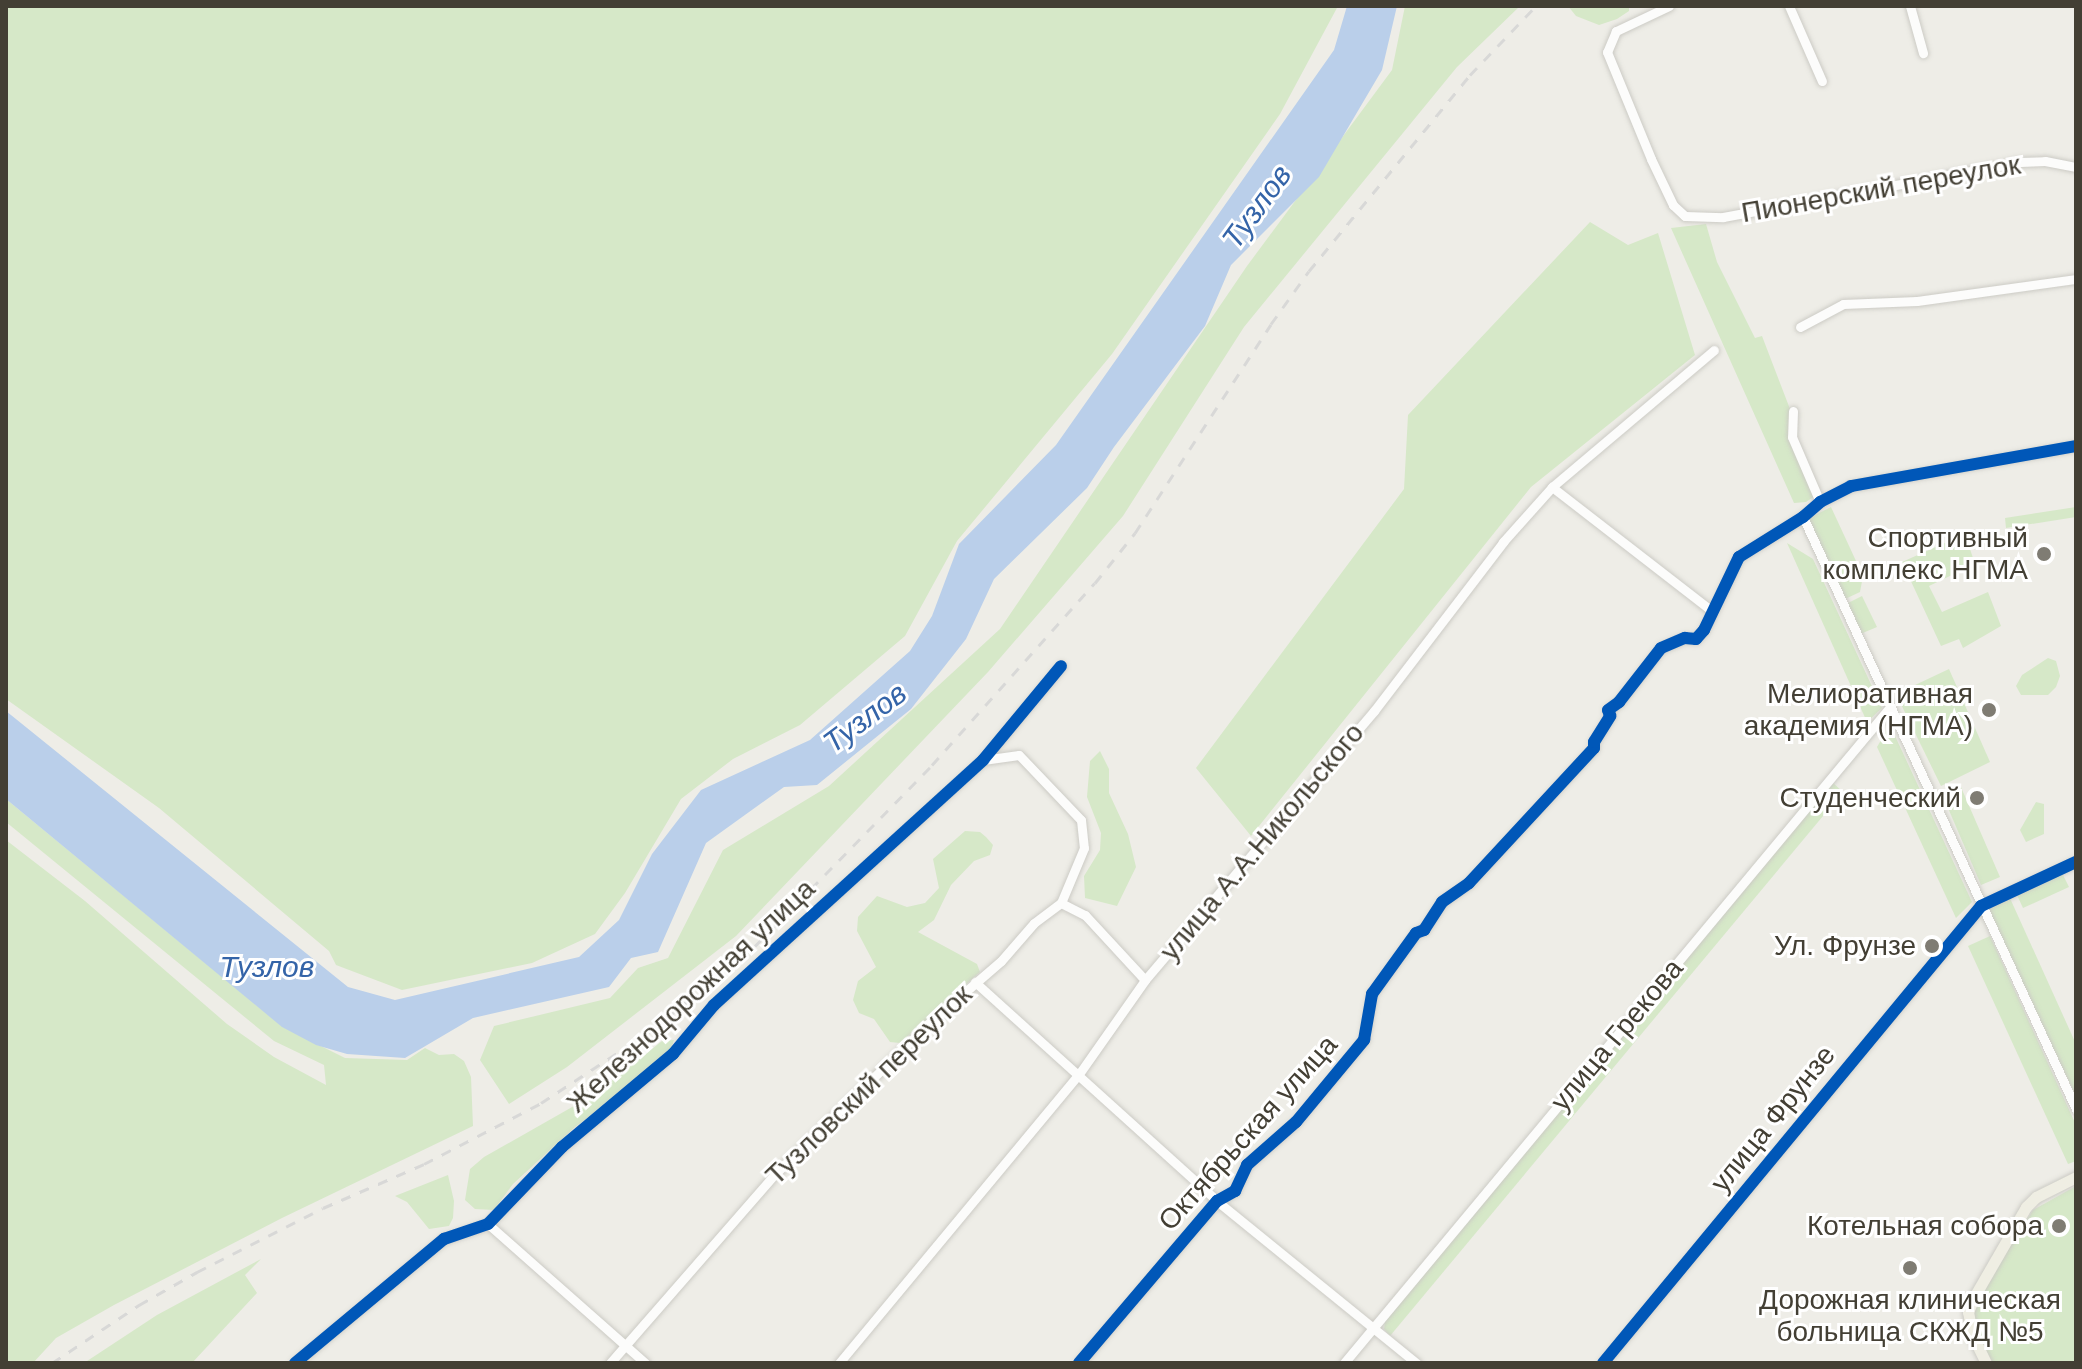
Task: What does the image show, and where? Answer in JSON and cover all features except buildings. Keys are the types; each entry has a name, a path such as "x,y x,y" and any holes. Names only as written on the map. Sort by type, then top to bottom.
{"main road":[{"path":"1986,1363 1972,1334 1968,1312 1974,1297 2026,1207 2036,1197 2076,1177"}],"street":[{"name":"Пионерский переулок","path":"1669,6 1616,31 1607,52 1609,63 1673,205 1685,216 1723,217 2020,162 2045,161 2076,167"},
{"path":"1789,6 1822,81"},
{"path":"1910,6 1923,53"},
{"path":"1800,327 1843,304 1917,301 2076,279"},
{"name":"улица А.А.Никольского","path":"839,1363 1079,1074 1145,980 1374,711 1503,542 1552,487 1714,350"},
{"path":"1793,411 1792,437 1820,502"},
{"name":"Октябрьская улица","path":"1079,1363 1217,1201 1235,1191 1247,1165 1296,1122 1364,1040 1372,994 1416,933 1424,930 1442,902 1469,883 1594,748 1594,742 1610,716 1608,710 1619,702 1661,648 1685,638 1696,639 1704,630 1712,611 1723,597 1739,557 1803,517 1820,502 1851,486 2076,446"},
{"path":"1552,487 1712,611"},
{"path":"1803,517 2076,1109"},
{"name":"Железнодорожная улица","path":"295,1363 444,1239 488,1224 562,1147 673,1054 714,1005 983,760 1061,666"},
{"name":"улица Грекова","path":"1344,1363 1890,707"},
{"path":"983,760 1019,755 1081,820 1084,848 1061,903 1085,915 1145,980"},
{"path":"1981,906 2076,862"},
{"name":"Тузловский переулок","path":"610,1363 774,1175 975,982 1001,961 1034,923 1061,903"},
{"name":"улица Фрунзе","path":"1603,1363 1981,906"},
{"path":"975,982 1217,1201 1416,1363"},
{"path":"488,1224 645,1363"}],"green space":[{"path":"6,6 1338,6 1280,114 1112,354 957,541 905,636 800,725 733,759 681,799 625,893 595,934 532,963 402,990 336,965 329,951 159,808 6,699"},
{"path":"1405,6 1520,6 1457,67 1244,327 1123,516 988,672 736,936 567,1067 509,1104 480,1060 494,1026 610,998 638,968 668,958 723,850 829,786 1000,629 1247,266 1392,70"},
{"path":"1568,6 1629,6 1629,11 1599,25 1576,16"},
{"path":"1590,222 1628,245 1658,233 1695,355 1531,487 1251,836 1196,768 1404,489 1408,415"},
{"path":"1706,224 1717,262 1755,338 1762,336 1790,409 1788,438 1815,496 1806,502 1794,503 1671,228"},
{"path":"1831,507 1863,576 1860,592 1843,600 1805,520"},
{"path":"2076,507 2076,517 2006,528 2005,518"},
{"path":"1965,534 1975,564 1929,586 1942,612 1988,592 2001,626 1963,648 1959,639 1941,646 1902,562"},
{"path":"1787,543 1813,559 1882,708 1867,722"},
{"path":"1862,596 1877,627 1858,635 1844,605"},
{"path":"2048,658 2056,661 2060,676 2056,687 2048,695 2021,695 2016,686 2022,675"},
{"path":"1949,669 1990,762 1941,786 1896,694"},
{"path":"1890,725 1972,902 1956,918 1877,747"},
{"path":"1100,751 1109,769 1109,793 1128,834 1136,867 1117,906 1085,898 1084,876 1100,850 1101,833 1087,797 1090,761"},
{"path":"1832,782 1843,792 1390,1336 1384,1329 1385,1321"},
{"path":"1960,785 2000,877 1981,885 1942,794"},
{"path":"6,799 283,1027 345,1058 407,1060 425,1048 439,1055 454,1054 464,1061 471,1077 473,1126 282,1218 114,1305 56,1338 33,1363 6,1363 6,840 85,901 227,1024 274,1057 326,1085 324,1065 274,1041 6,822"},
{"path":"2036,802 2044,804 2044,834 2026,842 2020,830"},
{"path":"965,831 980,832 986,837 993,845 990,855 974,861 951,885 934,920 918,932 977,964 980,972 900,1043 890,1042 874,1019 859,1013 853,1000 858,981 876,967 857,931 858,917 877,896 907,907 925,903 939,888 933,859"},
{"path":"2061,871 2069,887 2023,908 2016,893"},
{"path":"2009,896 2076,1044 2075,1094 1986,908"},
{"path":"1990,936 2076,1125 2076,1161 2068,1164 1968,946"},
{"path":"674,1040 671,1049 639,1080 575,1127 513,1184 494,1210 475,1209 465,1200 470,1169 484,1157 595,1094 662,1041"},
{"path":"448,1175 454,1201 453,1218 449,1226 429,1229 407,1202 395,1196"},
{"path":"2076,1186 2076,1363 1991,1363 1975,1330 1973,1318 1979,1294 2033,1210"},
{"path":"261,1259 245,1275 257,1293 192,1363 84,1363 157,1315"}],"water":[{"name":"Тузлов","path":"1347,6 1397,6 1382,70 1319,177 1231,265 1205,326 1087,488 994,579 966,639 911,709 817,785 784,787 706,843 658,952 631,958 609,987 473,1018 405,1058 347,1054 316,1045 282,1027 6,799 6,711 348,987 395,1000 579,957 619,920 652,854 701,790 810,740 910,651 932,616 959,544 1056,445 1334,50"}],"railway":[{"path":"52,1363 139,1305 197,1272 323,1208 424,1164 541,1103 652,1030 755,946 932,765 1095,583 1135,533 1309,271 1470,75 1536,6"}],"cycle path":[{"path":"1079,1363 1217,1201 1235,1191 1247,1165 1296,1122 1364,1040 1372,994 1416,933 1424,930 1442,902 1469,883 1594,748 1594,742 1610,716 1608,710 1619,702 1661,648 1685,638 1696,639 1704,630 1739,557 1803,517 1820,502 1851,486 2076,446"},
{"path":"295,1363 444,1239 488,1224 562,1147 673,1054 714,1005 983,760 1061,666"},
{"path":"1603,1363 1981,906 2076,862"}],"place":[{"name":"Спортивный комплекс НГМА","path":"2044,554"},
{"name":"Мелиоративная академия (НГМА)","path":"1989,710"},
{"name":"Студенческий","path":"1977,798"},
{"name":"Ул. Фрунзе","path":"1932,946"},
{"name":"Котельная собора","path":"2059,1226"},
{"name":"Дорожная клиническая больница СКЖД №5","path":"1910,1268"}]}
